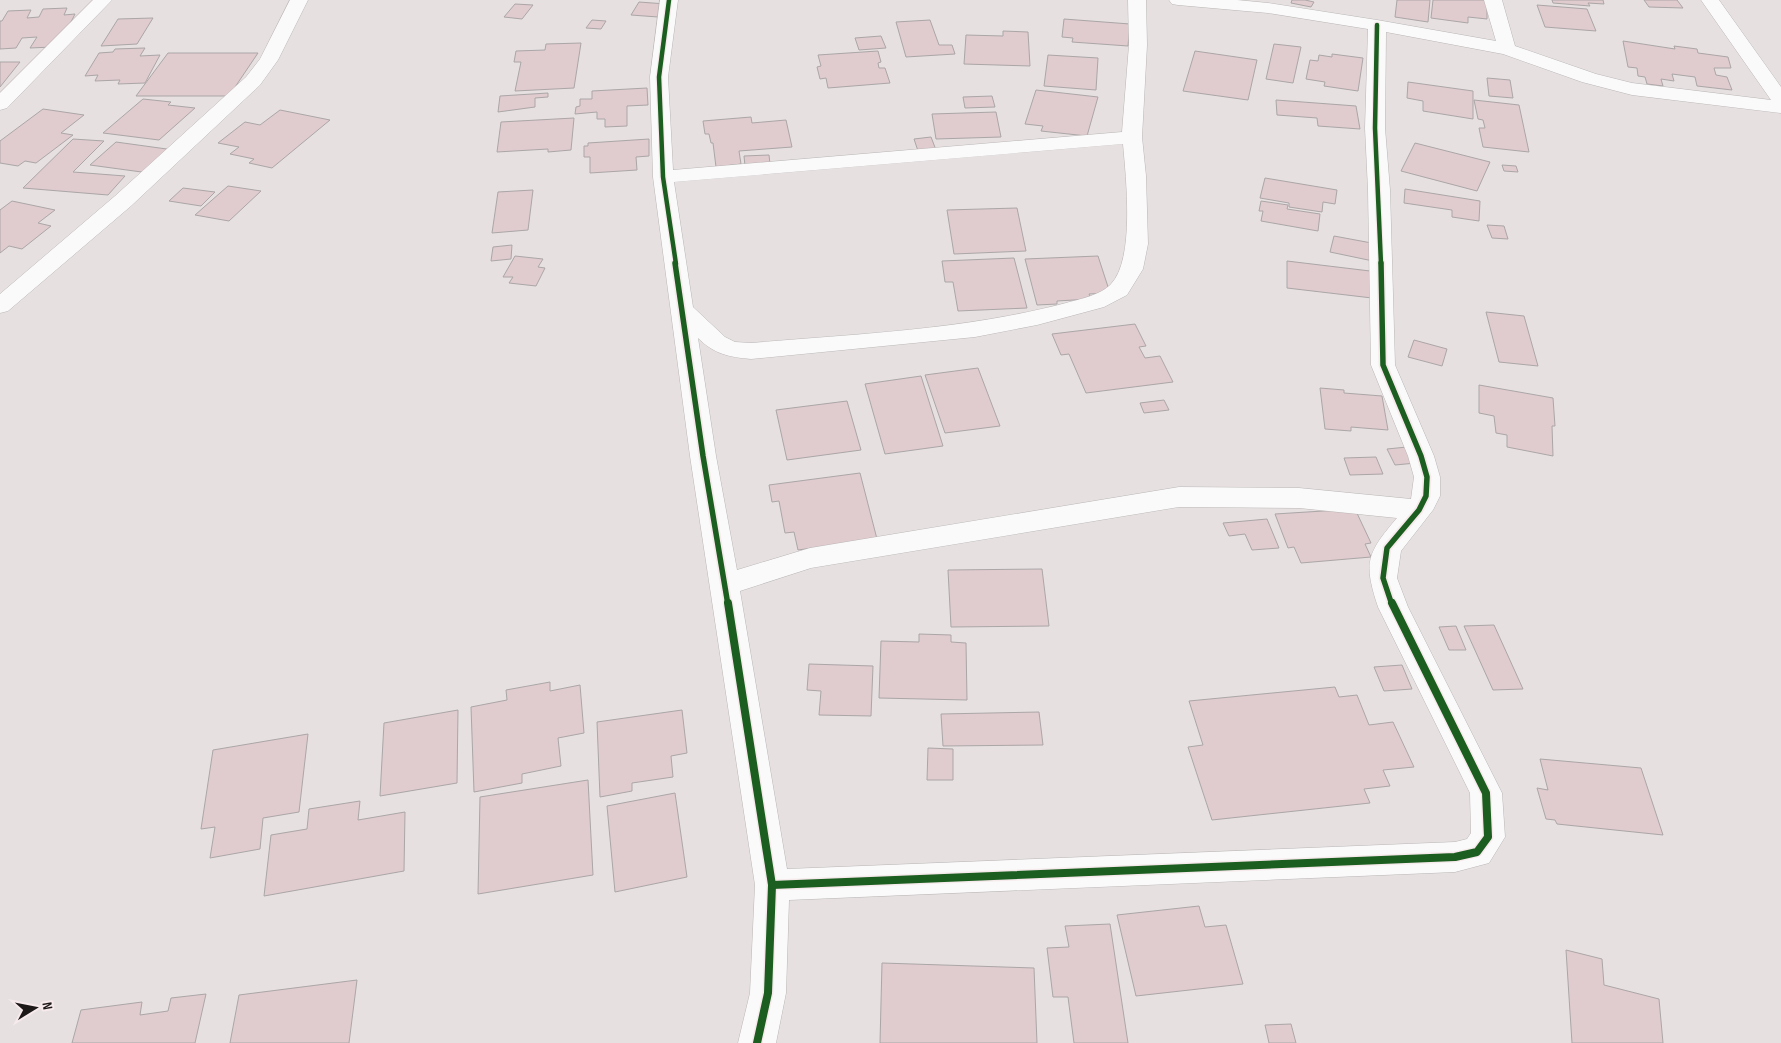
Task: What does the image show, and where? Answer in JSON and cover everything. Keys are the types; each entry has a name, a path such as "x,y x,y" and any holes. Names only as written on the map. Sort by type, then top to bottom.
{"street":[{"path":"0,104 103,0"},
{"path":"0,306 124,201 253,81 269,60 299,0"},
{"path":"668,0 659,77 663,177 703,456 726,585 772,885 768,993 757,1043"},
{"path":"682,309 716,342 730,349 752,351 976,330 1037,318 1096,302 1119,290 1132,269 1137,244 1136,176 1132,137 1138,45 1137,0"},
{"path":"1178,0 1268,8 1377,25 1507,49 1589,78 1632,88 1781,106"},
{"path":"1493,0 1507,49"},
{"path":"1710,0 1781,101"},
{"path":"772,885 1455,857 1477,852 1488,837 1486,793 1393,607 1383,578 1387,548 1419,510 1426,496 1427,477 1421,456 1383,365 1379,190 1375,128 1377,25"},
{"path":"663,177 953,154 1132,137"},
{"path":"726,585 810,558 1179,497 1299,498 1419,510"}],"building":[{"path":"1292,0 1314,2 1311,7 1291,3"},
{"path":"1397,0 1430,0 1428,22 1395,17"},
{"path":"1433,0 1487,0 1487,19 1468,17 1468,23 1431,18"},
{"path":"1552,0 1603,0 1604,4 1588,3 1590,6 1553,3"},
{"path":"1644,0 1677,0 1683,8 1649,7"},
{"path":"639,2 666,4 658,17 631,15"},
{"path":"515,4 533,5 522,19 504,17"},
{"path":"1537,5 1587,9 1596,31 1545,27"},
{"path":"67,8 64,15 75,14 65,34 53,47 30,48 37,37 22,38 16,48 0,49 0,21 2,21 8,11 31,10 27,18 39,17 43,9"},
{"path":"153,18 137,44 101,46 118,19"},
{"path":"1064,19 1130,24 1128,46 1072,42 1073,38 1062,37"},
{"path":"592,20 606,21 601,29 586,28"},
{"path":"930,20 939,45 952,45 955,54 906,57 896,22"},
{"path":"1003,31 1028,32 1030,66 964,64 966,35 1003,36"},
{"path":"881,36 886,48 859,50 855,38"},
{"path":"1623,41 1675,49 1674,46 1697,49 1698,53 1728,57 1731,68 1714,68 1716,75 1727,77 1732,90 1697,86 1695,77 1672,74 1674,81 1661,79 1663,86 1647,84 1645,77 1638,76 1637,68 1628,67"},
{"path":"581,43 574,88 515,91 521,62 514,62 516,51 545,50 546,44"},
{"path":"1274,44 1301,47 1293,83 1266,79"},
{"path":"145,48 140,56 160,55 145,83 118,84 120,80 95,81 98,75 85,76 99,53 113,52 115,49"},
{"path":"878,51 881,62 878,63 879,68 885,68 890,83 828,88 826,78 820,79 817,67 821,66 818,55"},
{"path":"1195,51 1257,60 1248,100 1183,91"},
{"path":"168,53 258,53 229,96 136,96"},
{"path":"1332,54 1363,58 1358,91 1324,86 1325,82 1306,79 1310,60 1318,61 1319,55 1332,57"},
{"path":"1048,55 1098,58 1096,90 1044,86"},
{"path":"0,62 20,62 0,87"},
{"path":"1487,78 1510,80 1513,98 1489,96"},
{"path":"1408,82 1473,91 1473,119 1423,111 1423,101 1407,98"},
{"path":"647,88 648,105 627,106 627,126 605,127 605,119 597,119 597,112 575,114 576,107 580,106 580,99 592,99 592,91"},
{"path":"1036,90 1098,97 1087,136 1041,131 1043,126 1025,124"},
{"path":"548,93 548,97 535,98 535,107 498,112 500,96"},
{"path":"992,96 995,107 965,108 963,97"},
{"path":"143,99 171,102 168,105 195,108 159,140 103,133"},
{"path":"1276,100 1356,106 1360,129 1318,126 1317,118 1277,115"},
{"path":"1474,100 1519,105 1529,152 1483,147 1479,128 1485,128 1483,120 1478,119"},
{"path":"43,109 84,115 61,133 73,135 36,163 25,161 18,166 0,163 0,141"},
{"path":"280,110 330,120 272,168 249,163 254,159 230,154 239,147 218,143 245,122 260,125"},
{"path":"996,112 1001,137 936,139 932,114"},
{"path":"751,117 752,123 786,120 792,147 739,151 741,164 716,167 713,143 711,143 709,134 705,134 703,121"},
{"path":"574,118 571,150 548,152 548,149 497,152 501,122"},
{"path":"931,137 936,150 918,151 914,139"},
{"path":"73,139 104,141 73,172 125,176 108,195 23,188"},
{"path":"649,139 649,156 636,157 637,170 590,173 590,157 584,157 584,146 588,146 588,143"},
{"path":"116,142 174,150 149,173 90,165"},
{"path":"1415,143 1490,162 1477,191 1401,171"},
{"path":"769,155 770,164 745,166 744,156"},
{"path":"1502,165 1516,166 1518,172 1504,171"},
{"path":"1265,178 1337,190 1335,204 1323,202 1322,212 1289,207 1289,203 1260,198"},
{"path":"228,186 261,191 229,221 195,215"},
{"path":"183,188 215,192 201,206 169,201"},
{"path":"1405,189 1480,201 1479,221 1452,217 1452,210 1404,203"},
{"path":"533,190 528,230 492,233 498,192"},
{"path":"12,201 55,210 38,223 51,226 22,249 9,246 0,253 0,210"},
{"path":"1261,201 1288,205 1287,209 1320,214 1318,231 1261,221 1263,211 1259,211"},
{"path":"1017,208 1026,251 954,254 947,210"},
{"path":"1487,225 1504,226 1508,239 1492,238"},
{"path":"1334,236 1377,244 1373,261 1330,252"},
{"path":"512,245 511,259 491,261 493,247"},
{"path":"515,256 543,259 538,267 545,268 536,286 509,283 513,277 503,277"},
{"path":"1098,256 1110,293 1089,294 1091,299 1057,301 1057,304 1037,305 1025,259"},
{"path":"1014,258 1027,308 958,311 953,282 945,282 942,261"},
{"path":"1287,261 1370,271 1372,298 1287,288"},
{"path":"1486,312 1524,316 1538,366 1499,362"},
{"path":"1135,324 1146,346 1139,347 1145,358 1160,356 1173,382 1086,393 1069,354 1061,355 1052,334"},
{"path":"1414,340 1447,349 1442,366 1408,357"},
{"path":"978,368 1000,426 945,433 925,375"},
{"path":"921,376 943,446 885,454 865,384"},
{"path":"1479,385 1553,398 1555,426 1552,426 1553,456 1507,447 1507,435 1496,433 1494,416 1479,413"},
{"path":"1320,388 1344,390 1344,393 1382,396 1388,430 1351,427 1351,431 1325,429"},
{"path":"1164,400 1169,410 1144,413 1140,403"},
{"path":"847,401 861,450 787,460 776,410"},
{"path":"1407,447 1416,463 1395,465 1387,449"},
{"path":"1376,457 1383,474 1350,475 1344,458"},
{"path":"860,473 877,539 798,550 794,532 785,533 779,501 772,502 769,485"},
{"path":"1355,509 1371,543 1365,544 1371,557 1301,563 1294,547 1288,548 1275,514"},
{"path":"1267,519 1279,548 1252,550 1245,534 1229,536 1223,523"},
{"path":"1042,569 1049,626 951,627 948,570"},
{"path":"1494,625 1523,689 1493,690 1464,626"},
{"path":"1456,626 1466,650 1449,650 1439,627"},
{"path":"919,634 951,635 951,642 966,643 967,700 879,698 881,641 919,642"},
{"path":"809,664 873,666 871,716 819,715 821,691 807,690"},
{"path":"1402,665 1412,689 1384,691 1374,667"},
{"path":"550,682 550,691 580,685 584,733 558,738 561,766 522,774 522,783 474,792 471,707 507,700 506,690"},
{"path":"1335,687 1339,697 1357,695 1369,725 1393,722 1414,767 1383,770 1390,786 1364,789 1370,803 1212,820 1188,747 1203,745 1189,701"},
{"path":"458,710 457,783 380,796 384,723"},
{"path":"682,710 687,753 671,756 673,777 632,783 632,791 600,797 597,722"},
{"path":"1039,712 1043,745 943,746 941,714"},
{"path":"308,734 299,812 263,818 260,849 210,858 215,827 201,829 213,750"},
{"path":"928,748 953,749 953,780 927,780"},
{"path":"1540,759 1641,768 1663,835 1557,824 1555,820 1546,819 1537,788 1548,790"},
{"path":"588,780 593,875 478,894 480,797"},
{"path":"675,793 687,877 615,892 607,806"},
{"path":"360,801 358,820 405,812 404,871 264,896 271,835 307,829 309,809"},
{"path":"1199,906 1205,927 1226,925 1243,984 1136,996 1117,915"},
{"path":"1110,924 1128,1043 1074,1043 1068,997 1053,997 1047,948 1069,947 1065,926"},
{"path":"1566,950 1602,959 1604,985 1659,999 1663,1043 1572,1043"},
{"path":"882,963 1034,968 1037,1043 880,1043"},
{"path":"357,980 349,1043 230,1043 239,995"},
{"path":"206,994 195,1043 72,1043 81,1010 142,1002 140,1015 168,1011 171,998"},
{"path":"1291,1024 1296,1043 1269,1043 1265,1025"}],"cycle path":[{"path":"669,0 659,77 663,177 703,456 772,885 768,993 757,1043"},
{"path":"772,885 1455,857 1477,852 1488,837 1486,793 1393,607 1383,578 1387,548 1419,510 1426,496 1427,477 1421,456 1383,365 1379,190 1375,128 1377,25"}]}
